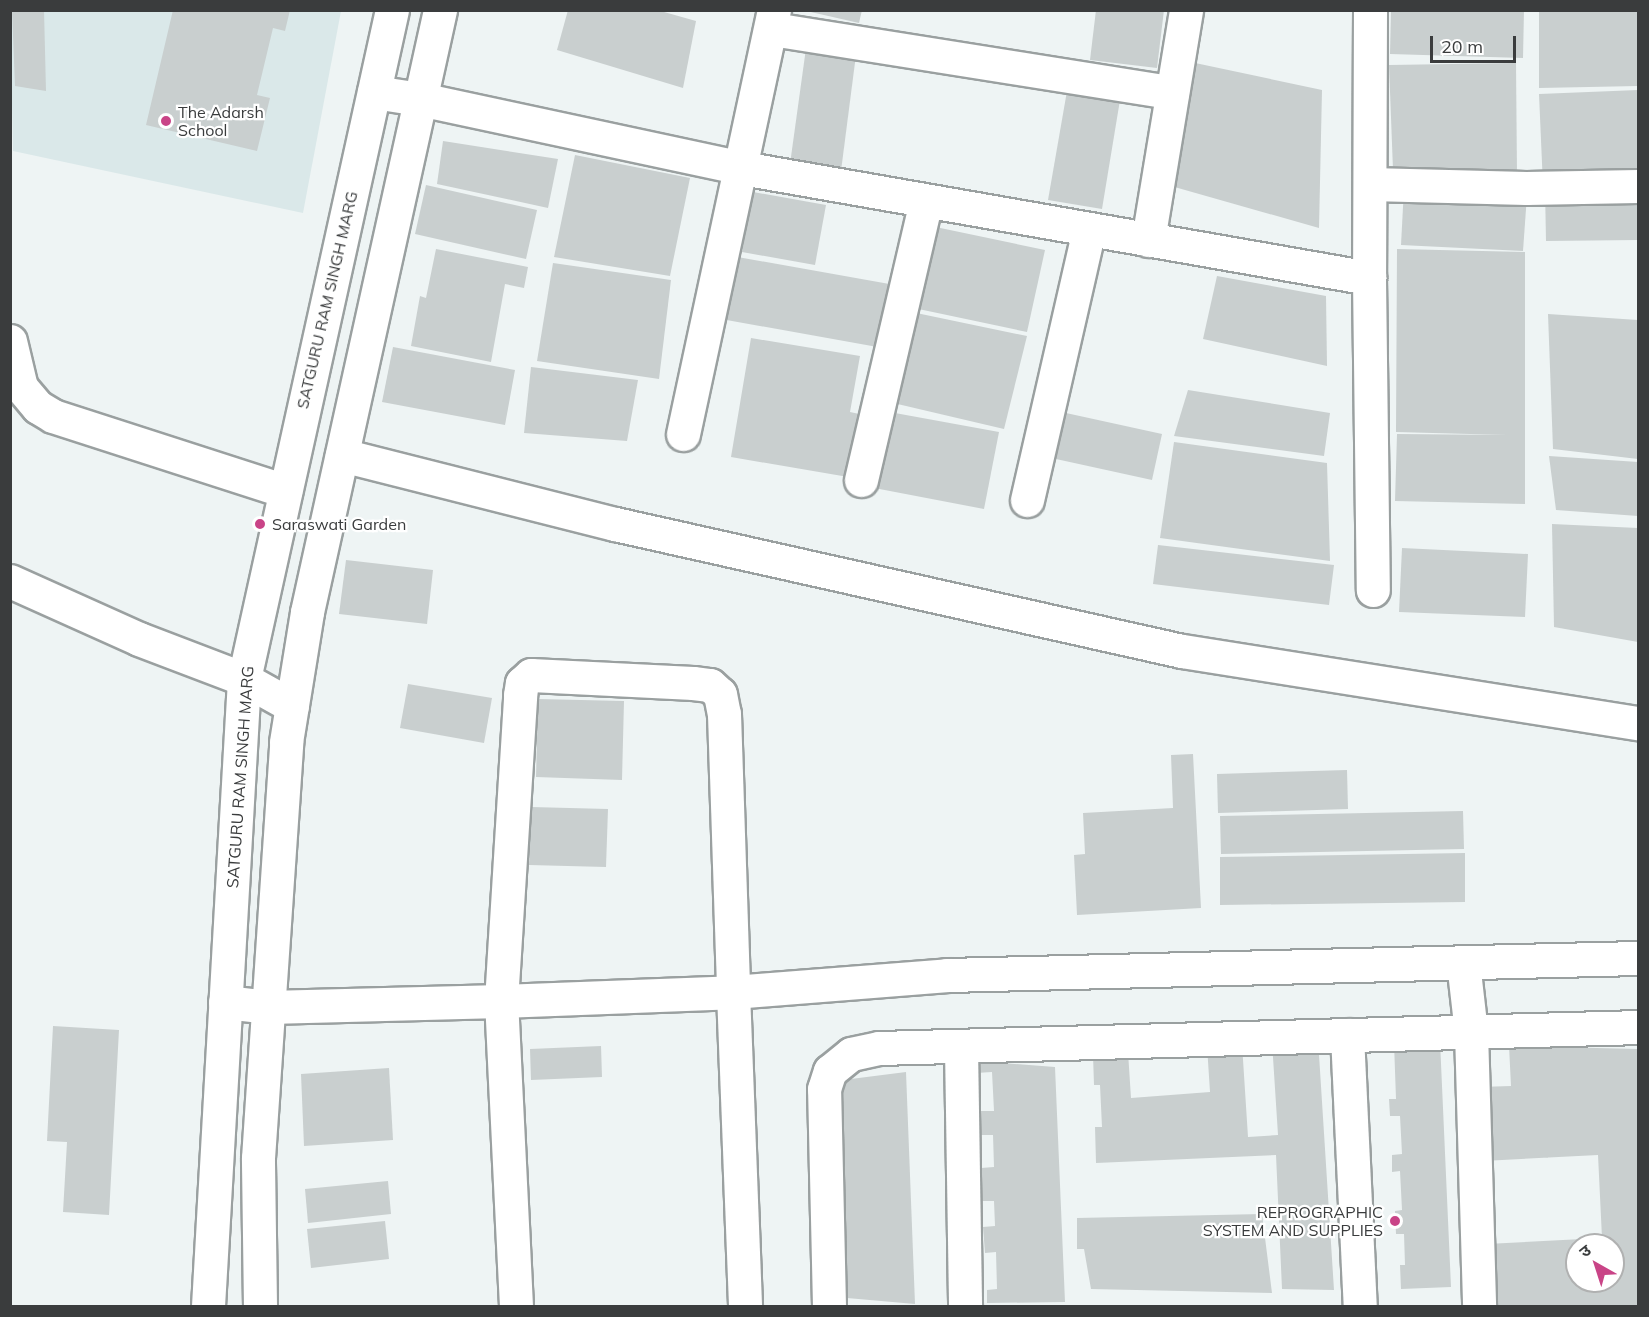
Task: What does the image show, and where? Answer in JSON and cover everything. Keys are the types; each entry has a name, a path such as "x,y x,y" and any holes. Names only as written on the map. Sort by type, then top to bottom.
{"main road":[{"name":"SATGURU RAM SINGH MARG","path":"208,1306 244,679 392,10"},
{"path":"260,1306 258,1158 286,742 307,612 440,10"},
{"path":"1148,240 1186,10"},
{"path":"1370,10 1369,279 1373,590"},
{"path":"683,434 773,20 1172,92"},
{"path":"374,92 420,99 742,168 1369,279"},
{"path":"1370,184 1526,188 1638,186"},
{"path":"861,480 926,201"},
{"path":"1027,500 1089,230"},
{"path":"10,341 21,387 38,407 53,416 285,491"},
{"path":"342,455 626,527 1182,651 1638,723"},
{"path":"10,581 139,639 244,679 292,706"},
{"path":"516,1306 501,1001 520,695 522,682 531,675 545,674 693,683 710,685 720,694 724,714 746,1306"},
{"path":"225,1002 268,1007 501,1001 733,992 947,975 1638,958"},
{"path":"1463,962 1471,1032 1479,1306"},
{"path":"829,1306 824,1089 830,1071 851,1054 879,1048 1638,1027"},
{"path":"1347,1035 1360,1306"},
{"path":"961,1047 965,1306"}],"shaded area":[{"name":"The Adarsh School","path":"10,11 341,11 303,213 13,151"}],"building":[{"path":"12,10 44,10 46,91 15,86"},
{"path":"173,10 290,10 285,31 273,28 257,95 270,98 257,151 146,125"},
{"path":"568,10 657,10 696,21 683,88 557,50"},
{"path":"802,10 862,10 859,23"},
{"path":"1096,10 1164,10 1157,68 1090,60"},
{"path":"1391,10 1524,10 1523,58 1390,54"},
{"path":"1539,10 1638,10 1638,86 1539,88"},
{"path":"807,41 857,47 841,171 790,164"},
{"path":"1181,60 1322,90 1319,228 1171,186"},
{"path":"1516,63 1517,175 1393,170 1389,65"},
{"path":"1638,90 1638,181 1543,186 1539,94"},
{"path":"1067,91 1120,100 1102,209 1048,200"},
{"path":"443,141 558,159 548,208 437,184"},
{"path":"575,155 690,178 670,276 554,257"},
{"path":"426,185 537,210 526,259 415,234"},
{"path":"1404,188 1527,195 1523,251 1401,245"},
{"path":"1638,188 1638,240 1546,241 1545,189"},
{"path":"753,192 826,205 815,265 742,252"},
{"path":"926,225 1045,250 1027,332 909,307"},
{"path":"436,249 528,267 524,288 505,284 491,362 411,346 420,296 426,298"},
{"path":"1397,249 1525,252 1525,504 1395,501 1397,434 1507,435 1396,432"},
{"path":"732,256 895,285 883,348 721,319"},
{"path":"553,263 671,280 659,379 537,361"},
{"path":"1217,276 1326,296 1327,366 1203,339"},
{"path":"902,310 1027,336 1004,429 889,402"},
{"path":"1548,314 1638,320 1638,459 1553,449"},
{"path":"751,338 860,356 850,412 864,415 854,478 731,457"},
{"path":"393,347 515,370 505,425 382,402"},
{"path":"531,367 638,380 627,441 524,433"},
{"path":"1188,390 1330,413 1324,456 1174,436"},
{"path":"884,411 999,432 984,509 869,487"},
{"path":"1066,413 1162,434 1152,480 1056,459"},
{"path":"1174,442 1327,463 1330,561 1160,538"},
{"path":"1549,456 1638,462 1638,516 1556,510"},
{"path":"1552,524 1638,528 1638,642 1554,627"},
{"path":"1158,545 1334,565 1329,605 1153,584"},
{"path":"1402,548 1528,554 1525,617 1399,612"},
{"path":"346,560 433,570 427,624 339,614"},
{"path":"408,684 492,698 484,743 400,728"},
{"path":"538,699 624,701 622,780 536,777"},
{"path":"1193,754 1201,908 1077,915 1074,855 1085,854 1083,813 1173,808 1171,755"},
{"path":"1347,770 1348,809 1218,813 1217,774"},
{"path":"531,807 608,809 606,867 529,865"},
{"path":"1463,811 1464,849 1221,854 1220,816"},
{"path":"1465,853 1465,902 1220,905 1220,857"},
{"path":"53,1026 119,1030 109,1215 63,1212 67,1142 47,1141"},
{"path":"1318,1039 1334,1290 1282,1289 1276,1155 1096,1163 1095,1127 1102,1127 1100,1085 1094,1085 1093,1055 1128,1052 1131,1098 1210,1092 1207,1046 1242,1044 1248,1137 1278,1135 1272,1042"},
{"path":"1440,1041 1451,1287 1401,1289 1400,1265 1405,1265 1404,1234 1396,1234 1395,1211 1402,1210 1400,1171 1392,1172 1392,1155 1402,1154 1400,1116 1390,1116 1389,1099 1396,1099 1394,1043"},
{"path":"601,1046 602,1077 531,1080 530,1049"},
{"path":"1509,1046 1638,1049 1638,1306 1489,1306 1487,1244 1565,1240 1565,1293 1625,1293 1625,1233 1602,1233 1598,1155 1483,1161 1479,1087 1511,1086"},
{"path":"976,1061 1055,1067 1065,1302 987,1303 987,1290 997,1289 996,1252 985,1253 983,1227 995,1226 994,1201 982,1201 981,1168 994,1167 993,1135 979,1135 978,1111 994,1111 992,1072 976,1073"},
{"path":"389,1068 393,1140 304,1146 301,1074"},
{"path":"906,1072 915,1304 847,1298 843,1080"},
{"path":"388,1181 391,1214 308,1223 305,1189"},
{"path":"1262,1214 1272,1293 1091,1289 1084,1249 1077,1249 1077,1218"},
{"path":"385,1221 389,1259 311,1268 307,1229"}],"place":[{"name":"The Adarsh School","path":"166,121"},
{"name":"Saraswati Garden","path":"260,524"},
{"name":"REPROGRAPHIC SYSTEM AND SUPPLIES","path":"1395,1221"}]}
